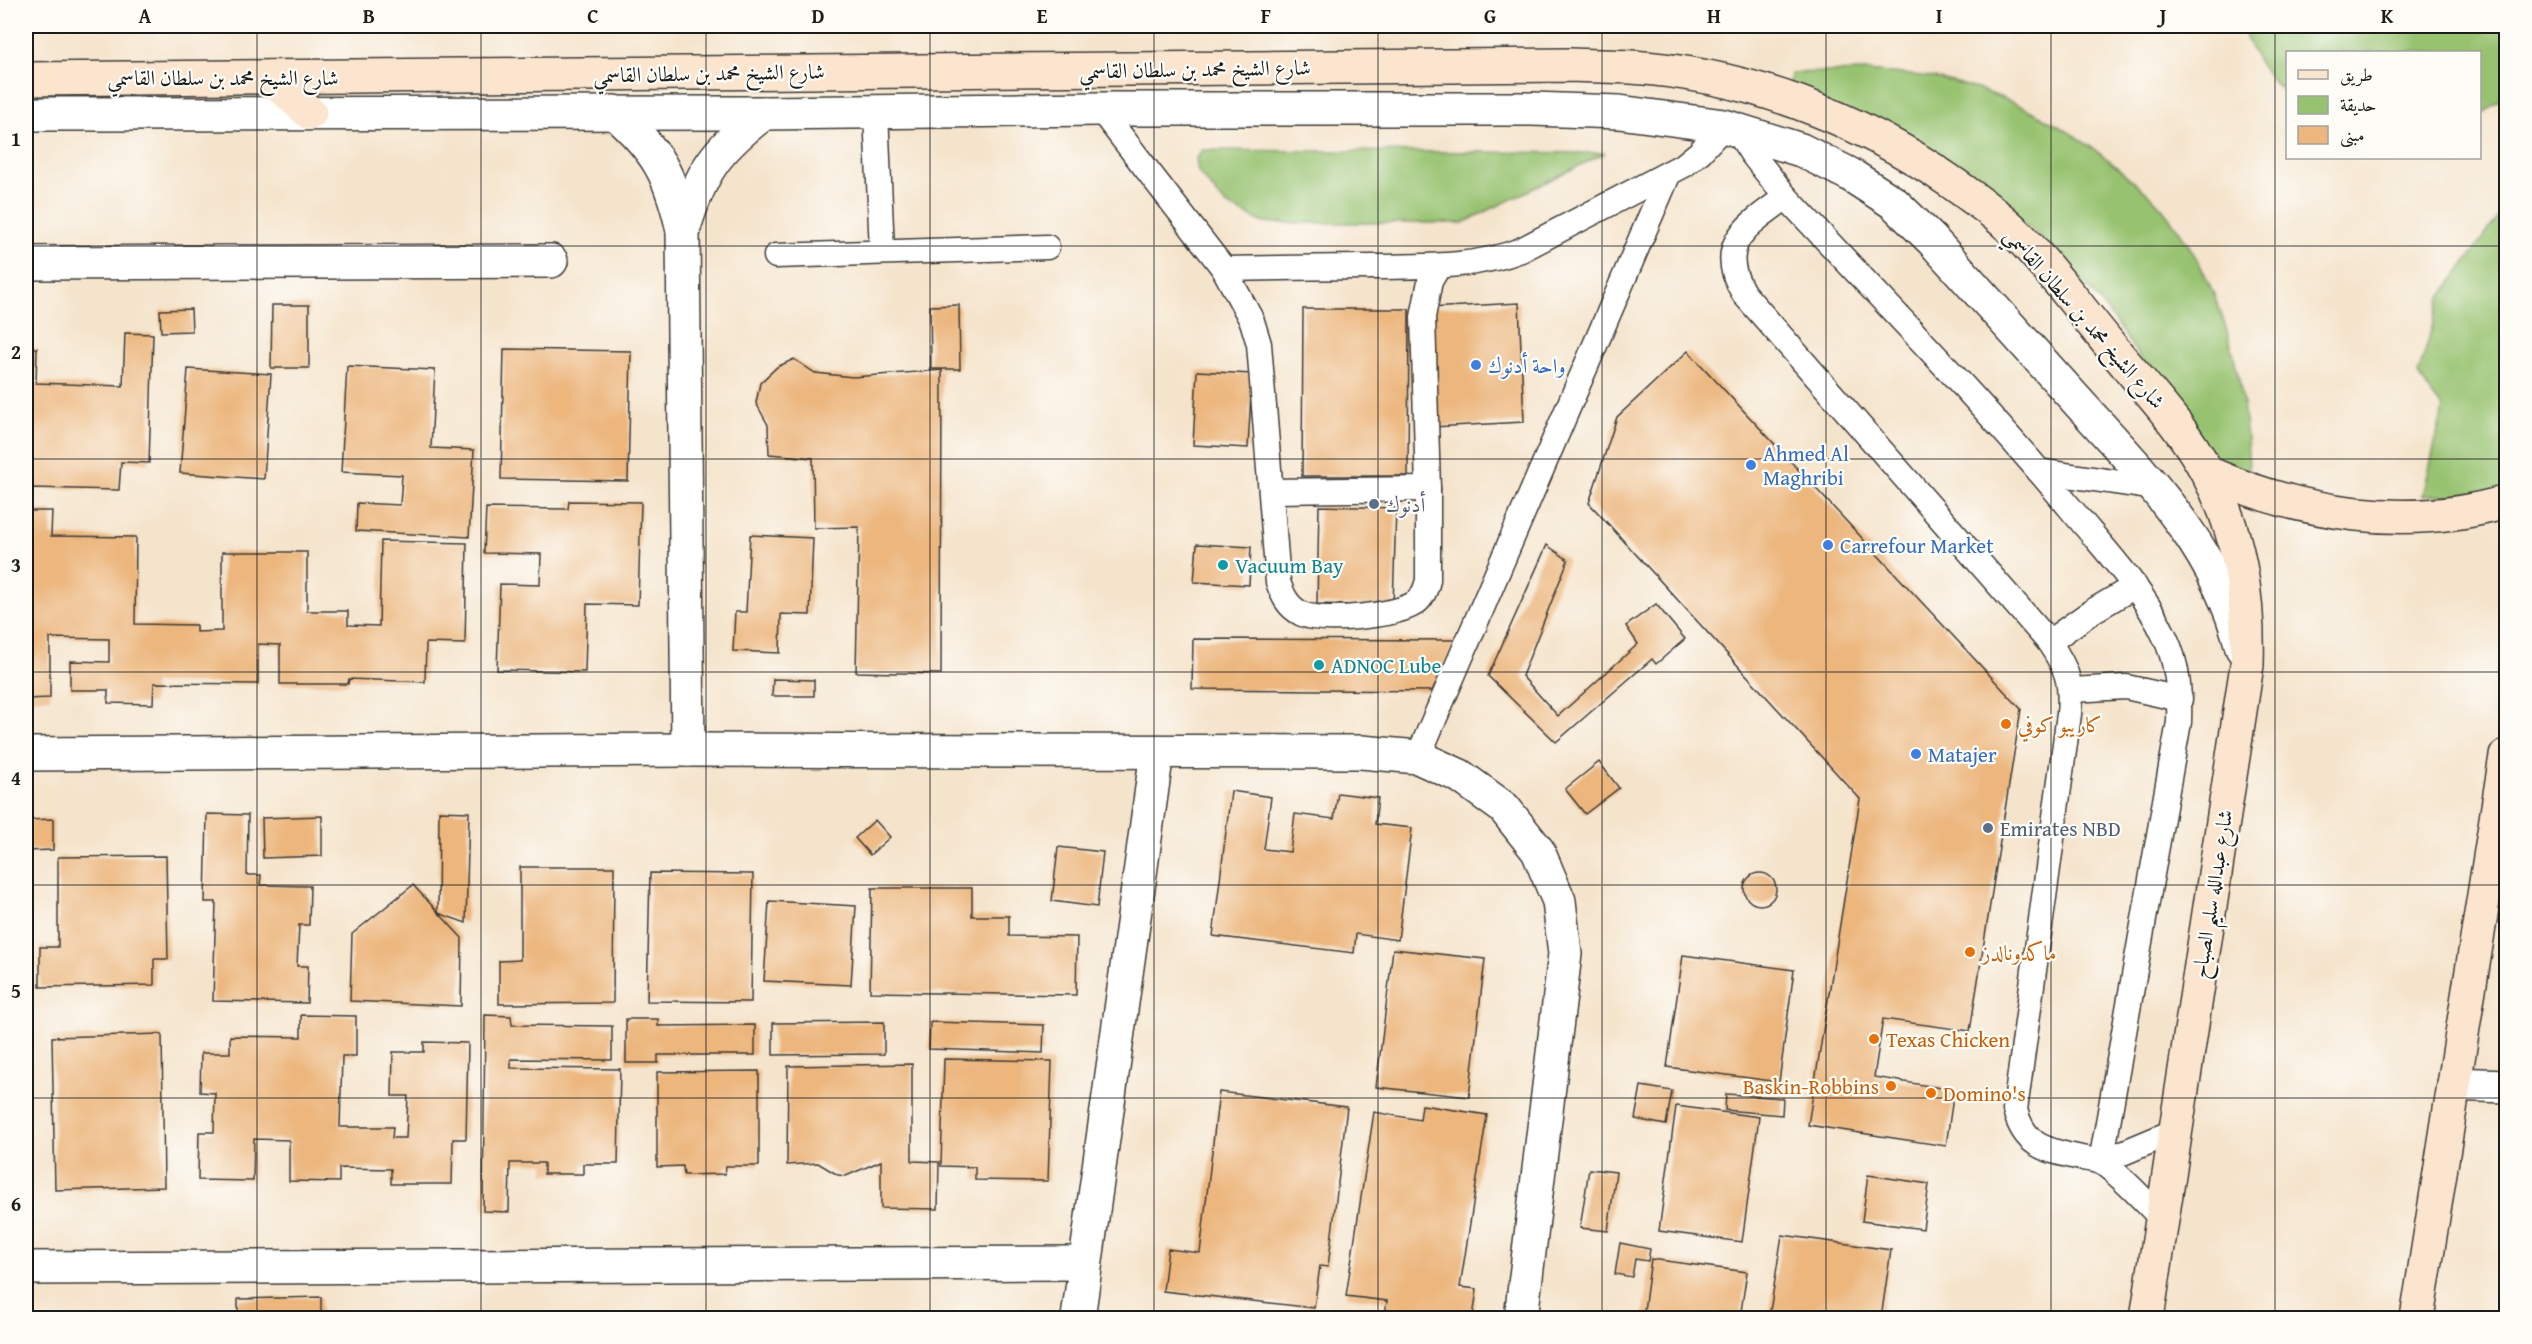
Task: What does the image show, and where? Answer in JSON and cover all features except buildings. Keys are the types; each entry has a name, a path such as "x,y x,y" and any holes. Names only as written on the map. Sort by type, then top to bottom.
{"main road":[{"name":"شارع الشيخ محمد بن سلطان القاسمي","path":"26,79 1561,65 1633,67 1694,75 1754,89 1813,108 1923,163 1973,198 2020,237 2180,430 2208,473"},
{"path":"270,77 310,113"},
{"path":"2208,473 2280,500 2343,513 2419,516 2457,512 2506,502"},
{"name":"شارع عبدالله سليم الصباح","path":"2147,1318 2247,665 2248,626 2237,547 2208,473"},
{"path":"2417,1318 2506,756"}],"street":[{"path":"26,114 1532,109 1619,112 1730,127 1801,150 1849,174 1894,203 1932,240 2156,488 2200,547 2216,575 2239,635 2247,665"},
{"path":"614,112 640,136 662,165 676,197 683,231 688,750"},
{"path":"683,231 693,196 711,164 735,135 764,113"},
{"path":"26,263 551,261"},
{"path":"26,754 688,750 1361,752 1418,757 1460,776 1504,808 1538,851 1559,900 1565,954 1521,1318"},
{"path":"1078,1318 1157,752"},
{"path":"2454,1084 2506,1086"},
{"path":"26,1268 1085,1263"}],"lane":[{"path":"1100,109 1224,269 1252,321 1259,344 1280,588 1291,607 1303,614 1317,619 1391,614 1416,603 1425,593 1428,580 1428,489 1423,317 1430,281 1439,266"},
{"path":"876,111 882,251"},
{"path":"1224,269 1439,266 1499,259 1521,250 1669,173 1700,152 1730,127 1786,197 2039,471 2135,586 2166,639 2176,668 2180,699 2179,722 2101,1162"},
{"path":"1418,757 1669,173"},
{"path":"1786,197 1751,223 1733,246 1731,260 1734,278 1744,294 2049,642 2068,673 2071,690 2015,1110 2019,1124 2026,1136 2037,1145 2050,1151 2101,1162 2162,1219"},
{"path":"776,256 1047,246"},
{"path":"2039,471 2156,488"},
{"path":"1272,491 1428,489"},
{"path":"2049,642 2091,612 2135,586"},
{"path":"2071,690 2126,687 2180,699"},
{"path":"2101,1162 2175,1131"}],"green space":[{"path":"2242,26 2506,26 2506,95 2481,114 2481,51 2286,51 2286,94 2271,79 2250,47"},
{"path":"1868,71 1944,80 2021,106 2069,132 2092,148 2160,205 2195,256 2227,329 2242,395 2250,485 2202,447 2106,309 2070,266 2030,228 1789,91 1791,73"},
{"path":"1202,150 1605,153 1463,223 1264,223 1226,205 1198,172 1196,159"},
{"path":"2506,206 2506,497 2423,496 2443,409 2418,375 2441,297"}],"place":[{"name":"واحة أدنوك","path":"1476,365"},
{"name":"Ahmed Al Maghribi","path":"1751,465"},
{"name":"أدنوك","path":"1374,504"},
{"name":"Carrefour Market","path":"1828,545"},
{"name":"Vacuum Bay","path":"1223,565"},
{"name":"ADNOC Lube","path":"1319,665"},
{"name":"كاريبو كوفي","path":"2006,724"},
{"name":"Matajer","path":"1916,754"},
{"name":"Emirates NBD","path":"1988,828"},
{"name":"ماكدونالدز","path":"1970,952"},
{"name":"Texas Chicken","path":"1874,1039"},
{"name":"Baskin-Robbins","path":"1891,1086"},
{"name":"Domino's","path":"1931,1093"}]}
